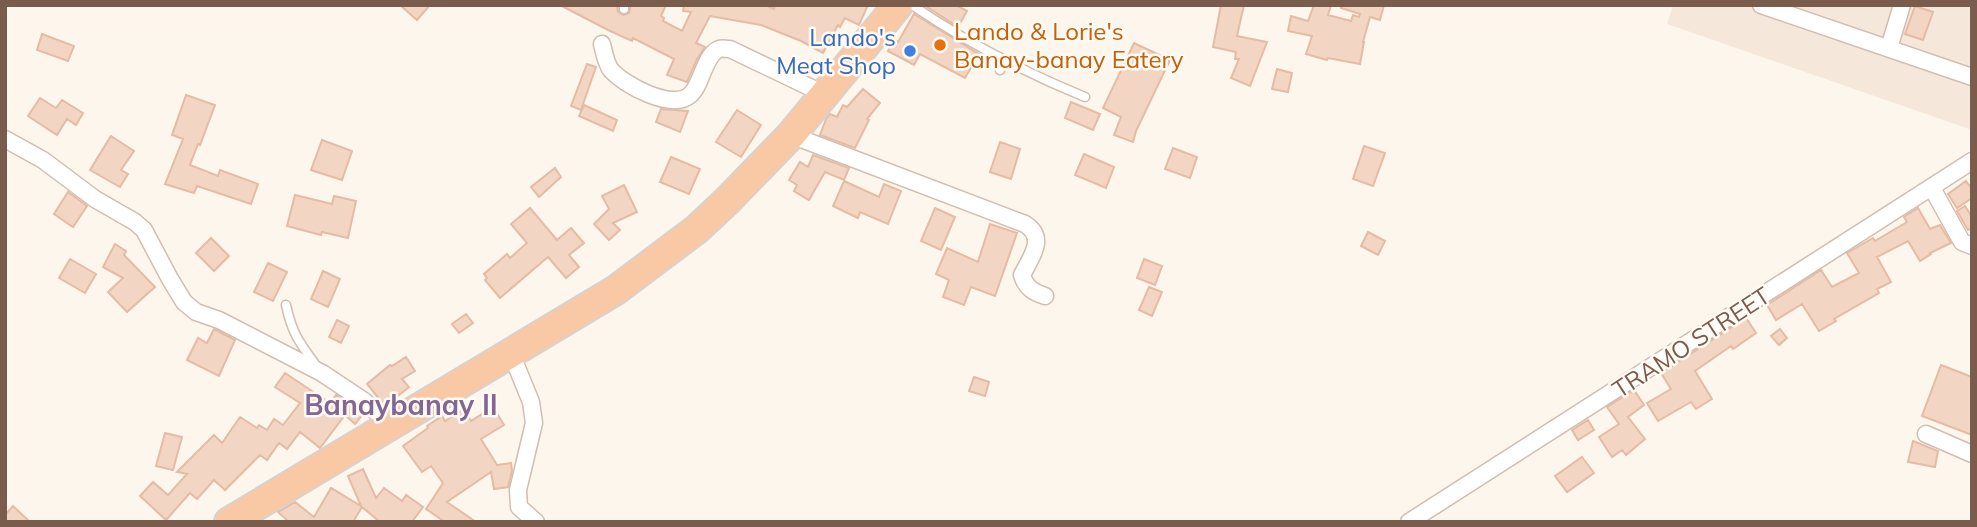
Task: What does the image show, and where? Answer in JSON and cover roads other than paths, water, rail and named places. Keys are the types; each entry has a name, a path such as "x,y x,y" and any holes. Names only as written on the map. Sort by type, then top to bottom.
{"highway":[{"path":"233,521 616,290 697,229 729,200 791,135 898,5"}],"street":[{"path":"1761,5 1808,13 1889,48 1972,77"},
{"path":"1889,48 1902,5"},
{"path":"602,44 610,69 629,84 662,100 675,101 689,97 698,85 711,56 719,49 730,48 826,94"},
{"path":"791,135 1034,230 1036,246 1022,275 1025,284 1034,292 1045,296"},
{"path":"5,139 43,160 95,199 144,230 184,302 196,312 219,320 322,373 364,401 390,424"},
{"name":"TRAMO STREET","path":"1409,522 1972,161"},
{"path":"1931,188 1962,242 1972,246"},
{"path":"511,353 531,402 534,423 518,490 519,507 537,522"},
{"path":"1926,434 1972,454"}],"lane":[{"path":"912,5 972,43 1085,97"},
{"path":"1000,70 1004,60"},
{"path":"286,305 296,339 322,373"}],"place":[{"name":"Lando & Lorie's Banay-banay Eatery","path":"940,45"},
{"name":"Lando's Meat Shop","path":"910,51"}],"district":[{"name":"Banaybanay II","path":"401,404"}]}
